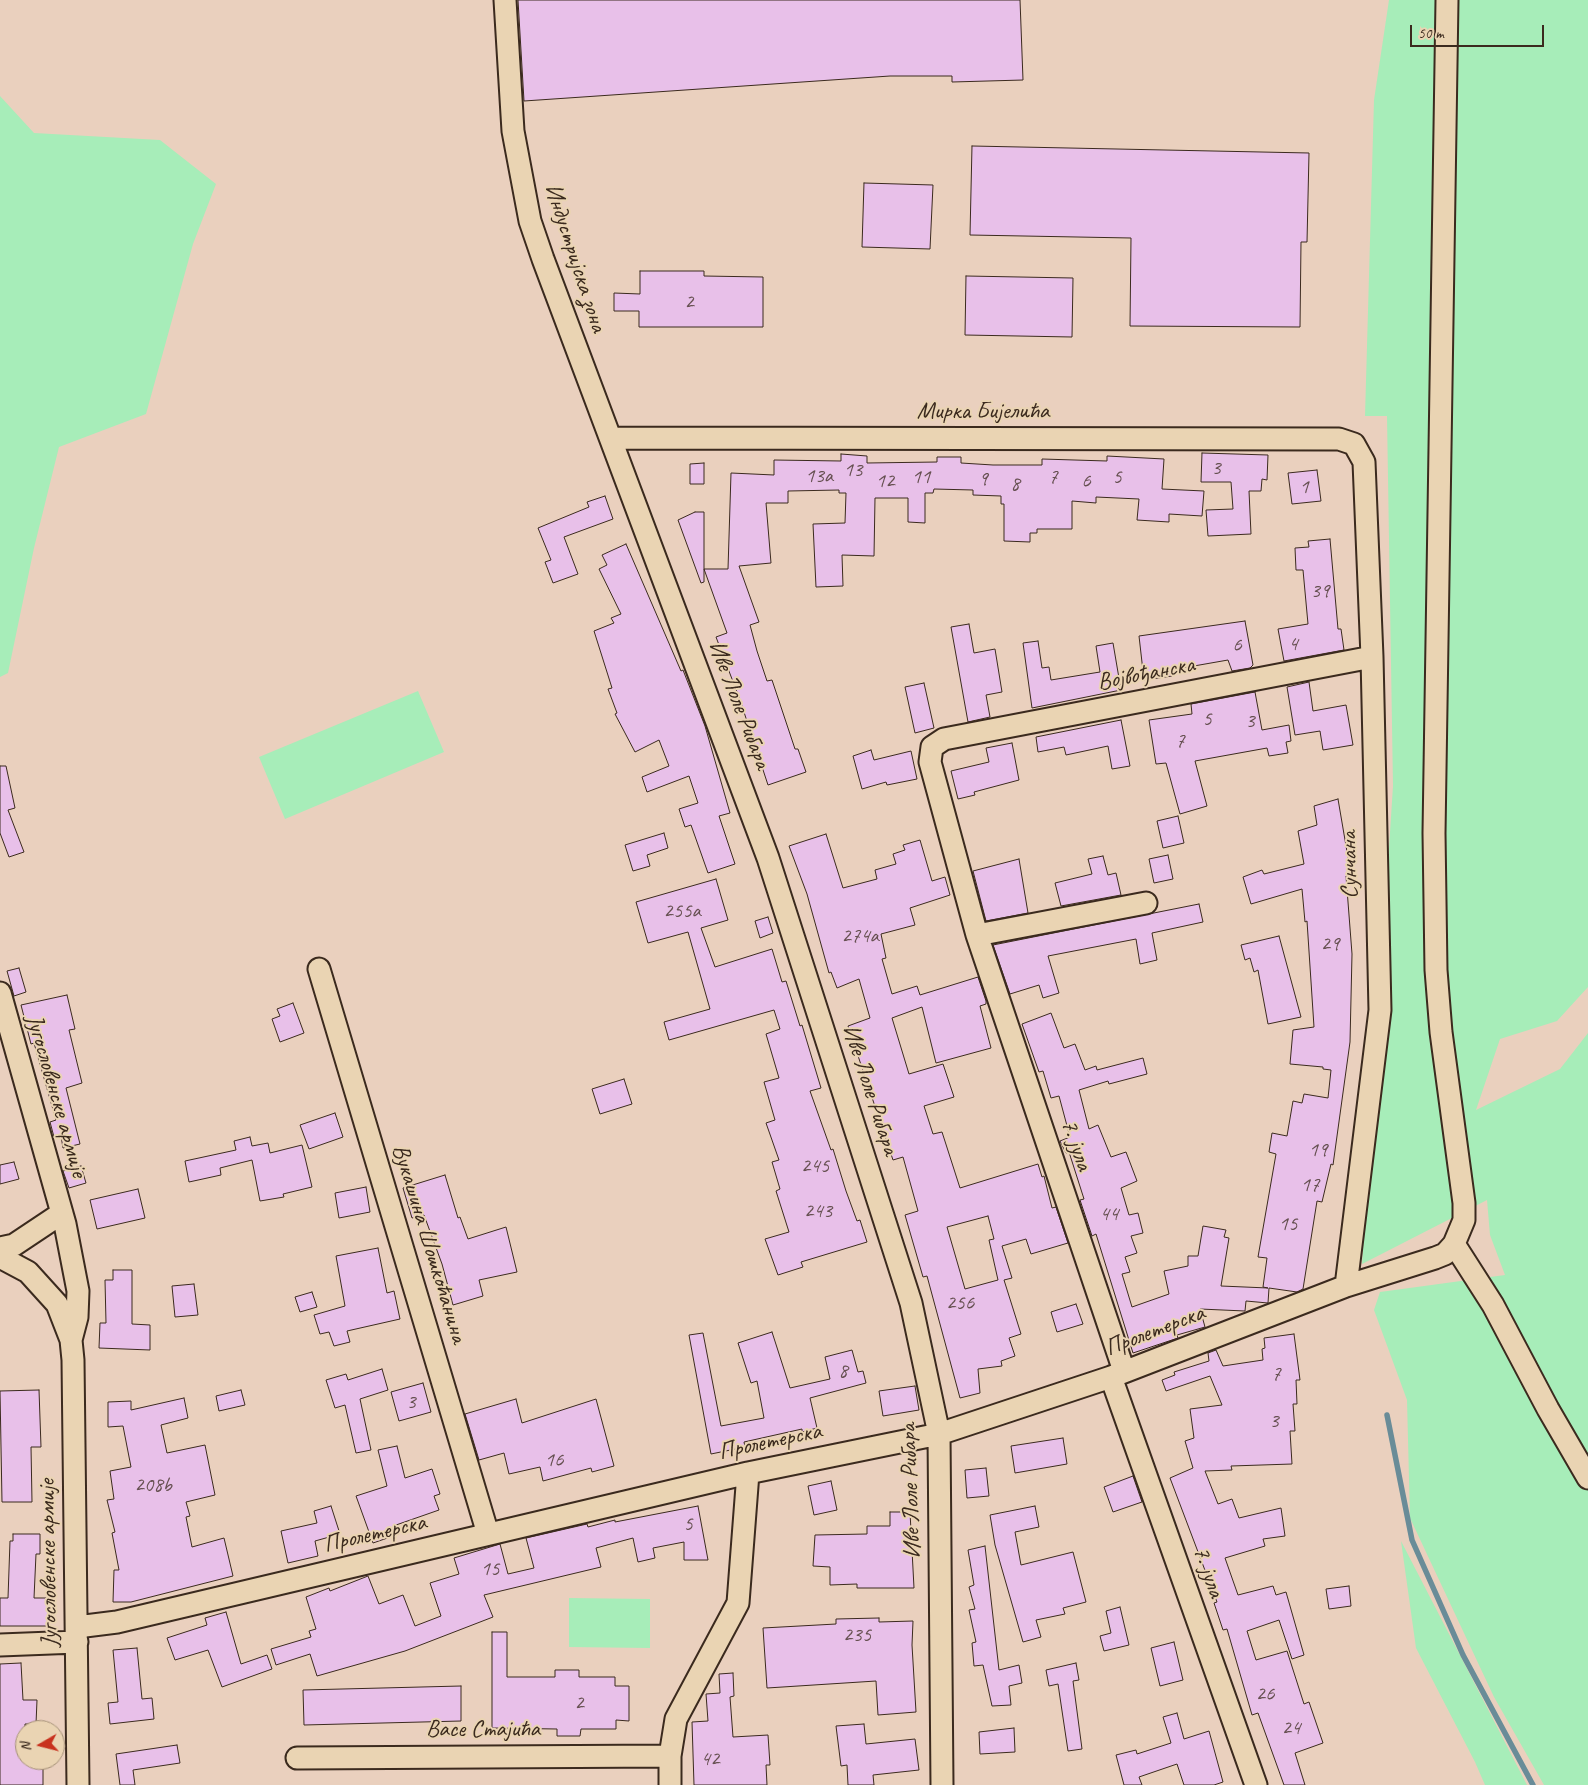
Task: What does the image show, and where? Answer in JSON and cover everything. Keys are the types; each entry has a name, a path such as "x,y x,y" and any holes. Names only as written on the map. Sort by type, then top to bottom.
{"street":[{"name":"Индустријска зона","path":"504,0 513,131 526,204 543,259 611,438"},
{"path":"1447,0 1434,833 1436,970 1441,1032 1464,1203 1464,1220 1454,1244 1493,1305 1548,1410 1588,1478"},
{"name":"Мирка Бијелића","path":"611,438 1339,439 1354,444"},
{"name":"Иве Лоле Рибара","path":"611,438 768,858 911,1302 939,1434 942,1785"},
{"name":"Сунчана","path":"1346,1286 1380,1010 1372,657 1364,462 1354,444"},
{"name":"Војвођанска","path":"932,748 944,739 1372,657"},
{"name":"7. јула","path":"932,748 930,762 977,935 1118,1374 1256,1785"},
{"path":"977,935 1146,903"},
{"name":"Вукашина Шошкоћанина","path":"319,969 488,1534"},
{"name":"Југословенске армије","path":"0,993 62,1213 78,1291 77,1318 71,1340"},
{"name":"Југословенске армије","path":"0,1248 14,1245 62,1213"},
{"name":"Пролетерска","path":"0,1645 77,1634 117,1622 748,1473 939,1434 1118,1374 1346,1286 1435,1258 1445,1254 1454,1244"},
{"name":"Југословенске армије","path":"0,1257 28,1272 52,1298 65,1321 71,1340 73,1360 78,1785"},
{"path":"670,1785 670,1756 676,1719 738,1603 748,1473"},
{"name":"Васе Стајића","path":"297,1758 670,1756"}],"green space":[{"path":"1389,0 1588,0 1588,987 1557,1021 1500,1039 1476,1110 1560,1069 1588,1033 1588,1785 1544,1785 1494,1697 1410,1518 1407,1400 1374,1310 1380,1292 1505,1275 1490,1235 1487,1200 1362,1264 1393,786 1387,416 1365,416 1374,100"},
{"path":"0,96 34,133 160,140 216,184 193,244 146,414 59,447 34,548 8,673 0,677"},
{"path":"418,691 444,752 285,819 259,757"},
{"path":"1401,1541 1527,1785 1485,1785 1416,1648"},
{"path":"569,1598 650,1599 650,1648 569,1647"}],"building":[{"path":"518,0 1020,0 1023,80 952,82 952,76 890,76 524,101"},
{"path":"972,146 1309,153 1307,242 1301,242 1300,327 1130,326 1131,238 970,235"},
{"path":"864,183 933,185 930,249 862,247"},
{"path":"640,271 704,271 704,276 763,277 763,327 639,327 639,311 614,311 614,293 640,294"},
{"path":"966,276 1073,278 1072,337 965,335"},
{"path":"1202,453 1268,455 1267,480 1262,479 1261,491 1249,491 1251,534 1208,536 1206,510 1233,509 1231,482 1201,482"},
{"path":"841,454 867,456 867,463 937,462 937,457 961,457 961,463 993,465 1042,465 1042,459 1107,461 1107,456 1164,459 1162,489 1204,491 1202,516 1169,514 1169,522 1137,520 1139,499 1096,497 1096,503 1072,501 1072,529 1037,529 1037,533 1030,533 1030,542 1004,541 1004,504 1001,504 1001,496 973,495 973,490 934,489 933,493 925,493 925,523 908,522 908,498 875,498 874,556 842,555 843,586 816,587 813,524 845,523 846,493 839,493 839,490 788,491 788,503 766,503 771,563 739,566 759,622 750,625 757,651 767,681 772,680 795,749 798,749 806,772 768,785 740,700 716,637 727,633 704,569 728,569 731,473 774,475 774,460 841,461"},
{"path":"704,463 704,484 690,484 690,464"},
{"path":"1317,470 1321,501 1292,504 1288,473"},
{"path":"605,496 613,519 564,537 578,574 553,583 545,562 551,560 538,528 589,507 587,502"},
{"path":"695,512 704,512 704,582 701,583 678,520"},
{"path":"1330,539 1338,629 1341,629 1344,650 1284,661 1278,629 1308,624 1303,570 1296,570 1295,548 1309,547 1308,541"},
{"path":"626,544 681,671 683,670 705,726 730,813 719,816 735,864 708,873 691,825 685,827 679,809 698,803 689,776 647,792 642,777 669,766 659,740 635,752 615,714 617,713 608,689 612,688 594,631 614,623 611,618 621,614 599,569 607,565 602,555"},
{"path":"1245,621 1253,665 1250,668 1232,671 1228,660 1171,670 1172,676 1144,680 1139,636"},
{"path":"969,624 974,653 995,649 1002,692 986,695 990,717 968,722 951,627"},
{"path":"1038,641 1042,668 1049,667 1051,680 1100,672 1096,646 1113,643 1121,690 1032,708 1023,643"},
{"path":"1309,682 1313,711 1346,705 1353,745 1323,750 1320,731 1295,735 1287,687"},
{"path":"924,683 934,728 915,733 905,687"},
{"path":"1255,692 1262,730 1289,725 1291,741 1286,742 1288,753 1269,756 1267,748 1195,761 1207,806 1180,814 1166,763 1156,764 1149,720 1192,714 1191,704"},
{"path":"1121,720 1130,766 1112,769 1108,746 1066,755 1064,747 1038,752 1036,737"},
{"path":"1012,743 1019,780 974,792 975,795 958,799 951,771 989,762 986,748"},
{"path":"871,750 874,760 911,751 917,779 887,785 886,782 862,789 853,756"},
{"path":"0,766 6,766 15,808 8,810 24,852 9,857 0,833"},
{"path":"1338,799 1351,875 1346,876 1352,954 1350,1042 1333,1165 1331,1164 1322,1202 1317,1201 1303,1289 1297,1292 1269,1288 1268,1303 1246,1301 1245,1311 1200,1309 1205,1327 1177,1335 1178,1338 1133,1353 1096,1234 1092,1236 1080,1200 1084,1199 1069,1152 1066,1153 1060,1141 1070,1137 1059,1096 1051,1098 1043,1071 1039,1072 1022,1024 1051,1013 1064,1048 1075,1044 1085,1070 1096,1066 1097,1070 1143,1058 1147,1074 1109,1084 1108,1081 1079,1090 1089,1129 1098,1125 1111,1157 1126,1152 1137,1181 1121,1188 1129,1215 1138,1213 1143,1233 1131,1236 1137,1253 1125,1257 1130,1272 1122,1274 1132,1307 1169,1294 1164,1271 1188,1266 1188,1256 1198,1256 1203,1226 1226,1230 1224,1237 1229,1238 1221,1286 1268,1288 1263,1287 1267,1258 1258,1257 1276,1154 1269,1152 1272,1133 1287,1136 1293,1101 1302,1103 1304,1094 1328,1098 1331,1070 1323,1069 1323,1067 1290,1064 1293,1030 1314,1027 1307,921 1305,922 1302,889 1251,904 1243,877 1262,870 1264,874 1304,864 1298,831 1317,825 1314,806"},
{"path":"1178,816 1184,843 1163,848 1157,821"},
{"path":"664,833 668,848 647,855 650,866 633,871 625,845"},
{"path":"826,834 843,888 877,879 875,870 896,864 893,854 905,850 903,845 920,840 932,881 945,877 950,895 910,908 915,925 881,934 886,958 882,959 892,994 917,986 920,995 978,977 986,1001 986,1004 980,1006 991,1048 936,1063 922,1007 892,1018 909,1074 943,1064 954,1097 924,1106 933,1134 942,1132 960,1188 1038,1164 1042,1177 1044,1176 1052,1208 1056,1207 1068,1243 1031,1254 1026,1239 1002,1246 1012,1278 1004,1280 1021,1334 1009,1338 1015,1356 1001,1361 1002,1366 978,1369 980,1393 960,1398 927,1276 923,1277 905,1215 918,1211 903,1157 893,1160 848,1026 870,1018 859,979 837,988 831,972 829,973 807,894 789,846","holes":["988,1216 994,1239 989,1240 998,1280 965,1289 947,1227"]},
{"path":"1168,855 1173,879 1154,883 1149,859"},
{"path":"1103,856 1108,875 1116,873 1121,895 1061,906 1055,883 1092,874 1088,859"},
{"path":"1019,859 1028,913 986,921 973,871"},
{"path":"716,879 728,920 701,928 715,967 772,949 782,982 786,981 800,1026 802,1025 821,1088 810,1091 831,1150 833,1149 857,1221 860,1220 867,1242 801,1262 803,1267 778,1275 765,1239 789,1232 776,1191 780,1189 772,1162 779,1160 766,1123 775,1120 764,1082 779,1078 766,1034 780,1029 774,1010 669,1040 664,1022 710,1009 688,932 648,943 636,902"},
{"path":"1199,904 1203,922 1152,933 1157,960 1140,964 1136,939 1048,956 1059,993 1043,998 1039,985 1010,994 993,945"},
{"path":"768,917 773,933 760,938 755,921"},
{"path":"1279,936 1301,1017 1268,1024 1258,970 1254,972 1250,958 1245,960 1241,945"},
{"path":"19,968 26,992 14,996 7,971"},
{"path":"67,995 75,1029 69,1030 82,1083 66,1088 80,1144 63,1148 61,1136 54,1137 50,1122 56,1120 34,1043 31,1044 21,1005"},
{"path":"293,1003 304,1033 280,1042 272,1019 280,1016 277,1009"},
{"path":"624,1079 632,1104 600,1114 592,1089"},
{"path":"335,1113 343,1137 309,1149 300,1125"},
{"path":"250,1137 252,1146 268,1143 270,1153 302,1145 312,1187 283,1194 284,1197 260,1201 252,1160 220,1168 221,1175 189,1182 185,1161 236,1150 234,1141"},
{"path":"14,1162 19,1179 0,1184 0,1165"},
{"path":"81,1166 86,1183 69,1188 63,1171"},
{"path":"445,1175 458,1218 460,1217 468,1239 506,1227 517,1272 479,1280 483,1296 453,1305 442,1264 424,1215 412,1218 403,1188"},
{"path":"366,1187 370,1212 339,1218 335,1193"},
{"path":"138,1189 145,1218 97,1229 90,1200"},
{"path":"378,1248 387,1293 394,1291 400,1319 347,1331 350,1342 334,1346 329,1332 320,1334 314,1315 345,1306 336,1256"},
{"path":"113,1270 132,1270 132,1324 150,1325 150,1350 99,1348 100,1323 106,1323 105,1280 113,1280"},
{"path":"194,1284 198,1315 175,1317 172,1286"},
{"path":"312,1292 317,1307 300,1312 295,1297"},
{"path":"1076,1304 1083,1324 1057,1332 1051,1312"},
{"path":"772,1332 790,1388 830,1379 825,1357 852,1350 858,1372 863,1371 866,1383 810,1398 817,1428 802,1432 802,1429 744,1442 745,1447 711,1454 689,1335 703,1333 721,1426 764,1418 757,1381 751,1383 738,1343"},
{"path":"1294,1334 1300,1380 1296,1380 1297,1404 1293,1404 1295,1431 1290,1431 1292,1464 1231,1466 1232,1470 1205,1471 1218,1504 1232,1499 1239,1518 1281,1508 1285,1536 1263,1539 1265,1546 1225,1558 1238,1595 1273,1586 1276,1595 1286,1592 1304,1655 1292,1659 1279,1620 1247,1631 1256,1660 1287,1651 1304,1704 1309,1702 1323,1743 1295,1753 1305,1785 1284,1785 1258,1713 1252,1715 1227,1629 1223,1630 1214,1603 1217,1602 1170,1478 1193,1468 1185,1441 1194,1438 1190,1409 1222,1405 1210,1376 1166,1391 1162,1380 1175,1375 1174,1372 1209,1361 1208,1353 1216,1350 1223,1366 1263,1360 1264,1338"},
{"path":"382,1369 388,1390 360,1399 371,1450 356,1453 345,1405 335,1408 326,1380 346,1374 348,1380"},
{"path":"423,1383 431,1412 399,1421 391,1392"},
{"path":"915,1386 919,1410 883,1416 879,1391"},
{"path":"39,1390 41,1447 31,1447 32,1502 2,1502 0,1391"},
{"path":"241,1390 245,1405 219,1411 216,1396"},
{"path":"184,1398 188,1418 161,1425 167,1453 205,1445 215,1495 186,1502 190,1516 186,1517 192,1547 224,1538 233,1576 131,1602 113,1602 114,1570 119,1570 112,1533 115,1532 107,1500 114,1499 110,1471 131,1467 123,1426 108,1427 108,1402 131,1401 131,1410"},
{"path":"516,1399 522,1423 596,1399 614,1466 592,1472 591,1468 543,1481 540,1467 509,1474 504,1453 479,1460 465,1414"},
{"path":"1063,1438 1067,1464 1015,1473 1011,1446"},
{"path":"397,1446 405,1478 432,1469 440,1494 434,1496 439,1510 396,1525 399,1534 373,1543 356,1496 387,1486 378,1450"},
{"path":"986,1468 989,1496 967,1498 965,1470"},
{"path":"1133,1476 1142,1502 1113,1512 1104,1487"},
{"path":"831,1481 837,1510 814,1515 808,1486"},
{"path":"331,1506 340,1534 315,1541 318,1556 288,1563 281,1531 317,1523 314,1511"},
{"path":"698,1506 708,1560 684,1560 684,1542 653,1548 655,1558 638,1562 633,1538 596,1548 601,1567 484,1595 493,1617 405,1651 317,1676 310,1654 276,1665 271,1649 311,1637 309,1631 316,1629 306,1597 329,1588 330,1591 368,1576 379,1604 403,1595 415,1626 441,1616 430,1583 459,1574 454,1558 500,1544 508,1574 534,1568 526,1538 587,1524 588,1527 615,1520 615,1522"},
{"path":"1035,1506 1039,1527 1015,1532 1021,1565 1073,1552 1086,1602 1063,1608 1065,1614 1036,1620 1041,1637 1023,1642 995,1545 990,1515"},
{"path":"890,1512 910,1512 914,1588 857,1588 857,1584 830,1585 830,1567 813,1566 815,1535 867,1534 867,1526 890,1526"},
{"path":"13,1534 40,1534 40,1554 36,1554 34,1598 48,1598 48,1626 0,1626 0,1598 8,1598 10,1541 13,1541"},
{"path":"985,1546 999,1670 1019,1665 1022,1683 1009,1686 1011,1705 992,1706 983,1665 974,1666 972,1643 976,1642 969,1610 975,1609 969,1587 974,1585 968,1550"},
{"path":"1349,1586 1351,1606 1329,1609 1326,1589"},
{"path":"1120,1607 1129,1645 1104,1651 1100,1636 1111,1633 1106,1611"},
{"path":"226,1612 241,1664 267,1655 272,1669 222,1687 208,1650 175,1660 167,1638 207,1625 205,1618"},
{"path":"879,1618 879,1622 913,1621 912,1645 916,1712 878,1715 876,1681 767,1688 763,1628 836,1624 836,1619"},
{"path":"492,1632 507,1632 507,1677 555,1677 555,1670 579,1670 579,1677 615,1677 615,1686 629,1686 629,1721 616,1720 616,1729 581,1729 580,1736 557,1736 557,1729 492,1728"},
{"path":"1174,1642 1183,1680 1160,1686 1151,1648"},
{"path":"137,1648 142,1699 152,1698 154,1719 110,1724 108,1703 118,1702 113,1650"},
{"path":"21,1663 23,1700 37,1700 36,1720 15,1720 15,1770 43,1770 43,1785 0,1785 0,1664"},
{"path":"1076,1663 1079,1680 1073,1681 1082,1749 1068,1751 1058,1684 1049,1686 1046,1670"},
{"path":"733,1673 734,1696 730,1697 733,1737 768,1735 770,1765 766,1765 767,1785 694,1785 692,1722 708,1721 706,1694 720,1693 719,1674"},
{"path":"461,1686 461,1721 304,1725 303,1690"},
{"path":"1177,1713 1184,1739 1209,1731 1223,1782 1214,1785 1184,1785 1177,1764 1139,1777 1142,1785 1124,1785 1116,1755 1136,1750 1137,1754 1171,1743 1163,1717"},
{"path":"864,1724 866,1744 915,1739 919,1770 873,1775 874,1785 848,1785 847,1765 841,1766 836,1726"},
{"path":"1014,1728 1015,1752 980,1754 979,1732"},
{"path":"177,1745 180,1763 133,1770 135,1785 120,1785 116,1754"}],"waterway":[{"path":"1387,1415 1412,1540 1463,1655 1533,1785"}]}
